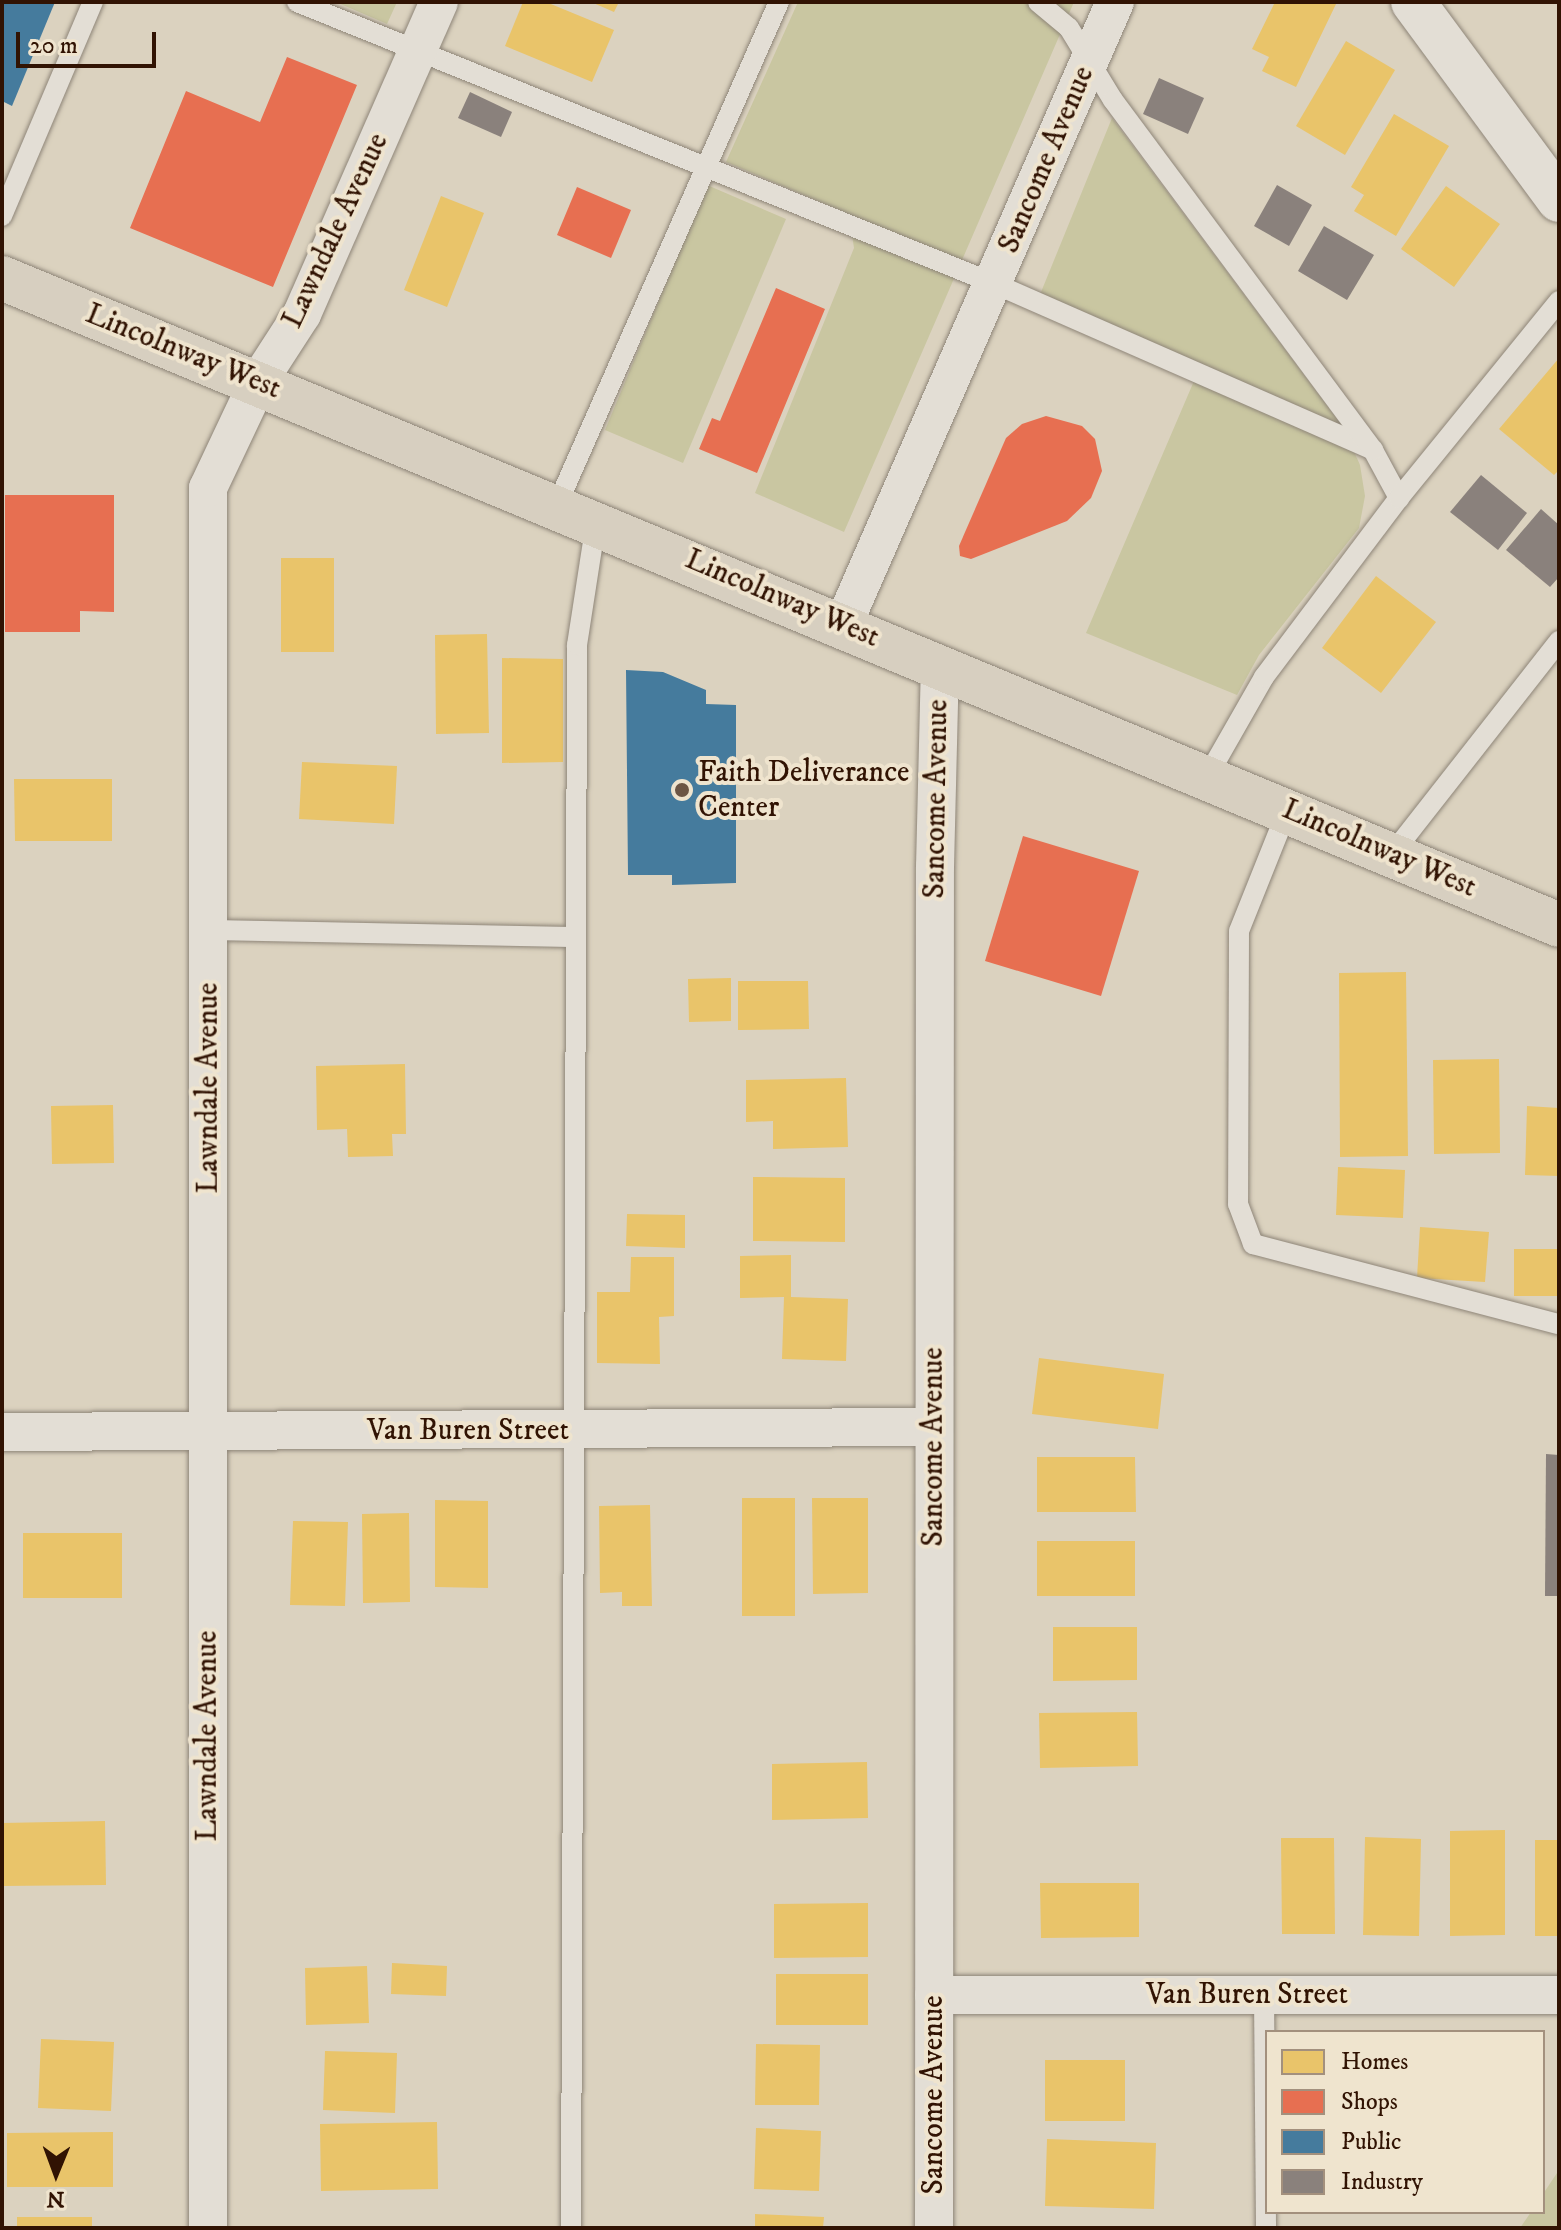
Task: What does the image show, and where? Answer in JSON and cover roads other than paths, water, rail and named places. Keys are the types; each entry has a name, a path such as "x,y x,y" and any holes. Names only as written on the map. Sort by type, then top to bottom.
{"main road":[{"name":"Lincolnway West","path":"2,278 596,521 1559,925"}],"street":[{"name":"Lawndale Avenue","path":"208,2228 208,488 258,382 302,314 439,2"},
{"name":"Sancome Avenue","path":"843,625 1115,2"},
{"path":"1413,2 1559,200"},
{"name":"Sancome Avenue","path":"934,2228 935,867 940,665"},
{"name":"Van Buren Street","path":"2,1432 934,1427"},
{"name":"Van Buren Street","path":"934,1995 1559,1995"}],"lane":[{"path":"2,216 93,2"},
{"path":"297,2 993,283 1373,450"},
{"path":"557,505 704,165 779,2"},
{"path":"1038,2 1069,28 1089,61 1373,450 1399,498"},
{"path":"1207,777 1264,677 1399,498 1559,301"},
{"path":"571,2228 577,645 596,521"},
{"path":"1392,854 1559,641"},
{"path":"1287,811 1239,931 1238,1204 1253,1244 1559,1324"},
{"path":"209,930 574,937"},
{"path":"1264,1995 1265,2112"}],"place":[{"name":"Faith Deliverance Center","path":"682,790"}]}
